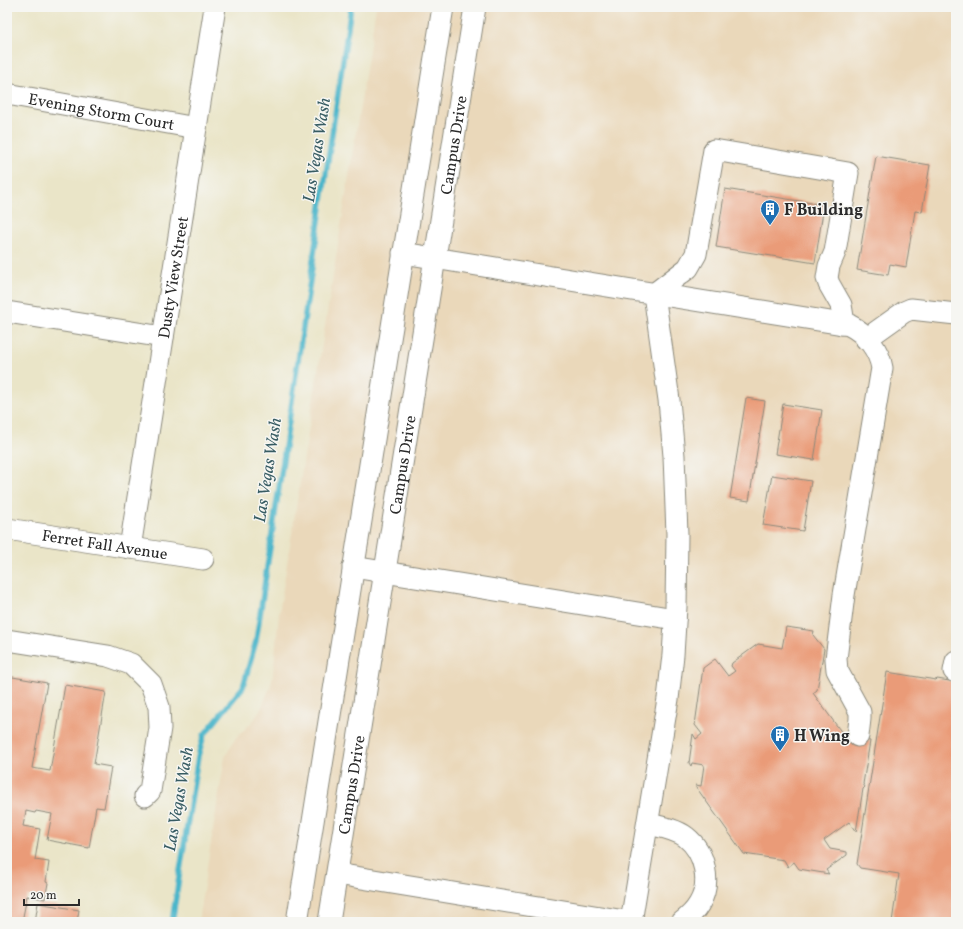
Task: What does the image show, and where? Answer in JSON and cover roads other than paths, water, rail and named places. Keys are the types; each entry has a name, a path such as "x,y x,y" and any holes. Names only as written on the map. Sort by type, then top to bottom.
{"street":[{"name":"Dusty View Street","path":"130,548 215,7"},
{"name":"Campus Drive","path":"297,922 443,7"},
{"name":"Campus Drive","path":"329,922 475,7"},
{"name":"Evening Storm Court","path":"7,94 196,128"},
{"path":"654,294 688,268 696,254 714,150 848,173 835,252 829,266 827,278 841,305 843,317 842,324"},
{"path":"403,253 842,324 862,332 878,355 882,368 844,595 836,659 837,670 860,712 858,736"},
{"path":"336,874 631,922 668,699 675,619 677,550 674,461 669,400 654,294"},
{"path":"866,339 904,312 911,309 956,314"},
{"path":"7,312 163,338"},
{"name":"Ferret Fall Avenue","path":"7,529 203,559"},
{"path":"353,567 675,619"},
{"path":"7,640 114,658 131,664 151,684 159,707 160,728 150,791 146,796"},
{"path":"956,661 954,671 956,672"},
{"path":"648,824 669,829 685,837 696,848 704,863 706,882 704,893 700,903 694,911 682,922"}],"waterway":[{"name":"Las Vegas Wash","path":"172,922 198,756 204,735 243,687 256,641 351,7"}],"place":[{"name":"F Building","path":"770,226"},
{"name":"H Wing","path":"780,752"}]}
